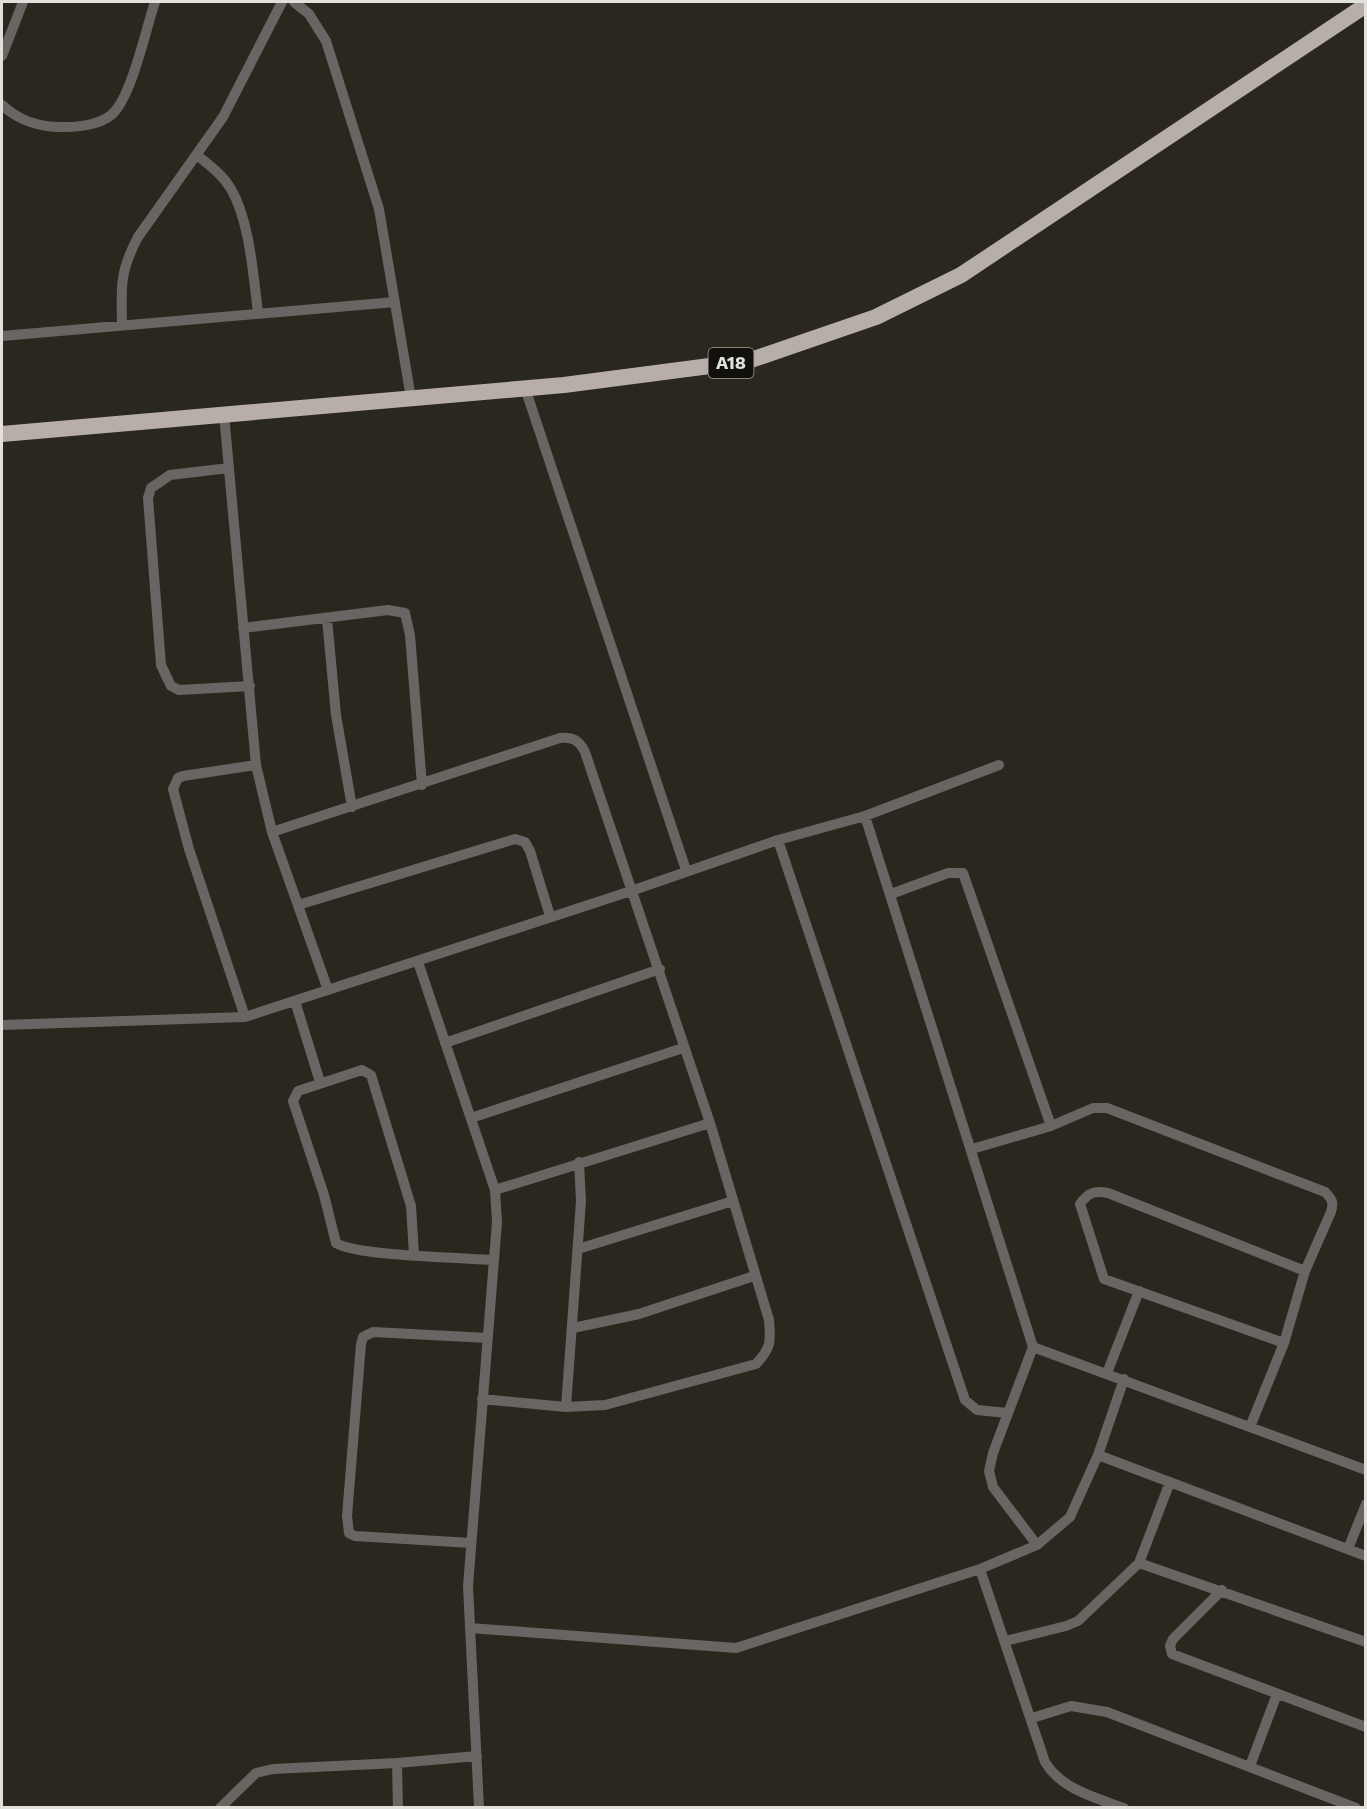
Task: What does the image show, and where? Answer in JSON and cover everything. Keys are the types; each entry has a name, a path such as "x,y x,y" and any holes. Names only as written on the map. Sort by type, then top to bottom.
{"highway":[{"name":"A18","path":"2,434 525,388 748,361 876,317 961,274 1365,5"}],"street":[{"path":"2,56 23,2"},
{"path":"2,105 26,120 50,128 103,121 116,111 124,96 155,2"},
{"path":"122,324 121,279 128,256 138,237 224,117 282,2"},
{"path":"294,2 309,14 326,41 379,209 411,398"},
{"path":"198,156 216,170 231,189 238,207 249,252 258,312"},
{"path":"2,336 258,312 395,302"},
{"path":"525,388 686,870"},
{"path":"224,414 256,765 272,832 328,990"},
{"path":"229,468 170,476 158,481 151,488 148,498 161,665 171,686 179,690 250,686"},
{"path":"243,628 388,610 405,613 410,635 422,785"},
{"path":"327,619 336,715 352,807"},
{"path":"272,832 422,785 560,738 571,737 580,742 585,752 631,891 660,969 683,1048 710,1124 768,1320 770,1337 768,1352 756,1364 605,1406 566,1407 482,1399"},
{"path":"245,1017 189,849 173,789 177,778 183,776 256,765"},
{"path":"2,1024 245,1017 418,962 778,840 865,816 999,765"},
{"path":"865,816 1034,1347 993,1453 989,1471 993,1487 1037,1545"},
{"path":"298,905 515,839 525,842 530,851 550,916"},
{"path":"778,840 965,1400 977,1410 1008,1413"},
{"path":"891,894 948,873 963,873 1051,1126"},
{"path":"418,962 495,1190 497,1222 468,1586 479,1808"},
{"path":"445,1043 660,969"},
{"path":"295,1001 320,1082"},
{"path":"471,1118 683,1048"},
{"path":"414,1255 411,1206 371,1075 362,1070 298,1091 293,1101 324,1195 333,1239 340,1246 414,1255 493,1260"},
{"path":"972,1149 1051,1126 1093,1108 1107,1108 1325,1192 1333,1204 1305,1271 1284,1343 1250,1427"},
{"path":"495,1190 579,1162 710,1124"},
{"path":"566,1407 581,1201 579,1162"},
{"path":"1284,1343 1104,1279 1080,1204 1086,1196 1095,1191 1108,1193 1305,1271"},
{"path":"578,1249 733,1201"},
{"path":"573,1328 639,1314 754,1276"},
{"path":"1107,1373 1139,1291"},
{"path":"471,1543 355,1536 349,1533 347,1516 359,1367 363,1337 367,1333 488,1338"},
{"path":"1034,1347 1365,1470"},
{"path":"470,1628 736,1648 980,1569 1037,1545 1070,1517 1098,1455 1124,1379"},
{"path":"1098,1455 1365,1556"},
{"path":"1005,1641 1078,1621 1139,1563 1170,1482"},
{"path":"1347,1549 1365,1504"},
{"path":"1139,1563 1222,1590 1365,1642"},
{"path":"980,1569 1045,1762 1052,1774 1061,1782 1108,1805 1124,1808"},
{"path":"1222,1590 1173,1639 1171,1652 1365,1727"},
{"path":"1250,1766 1277,1694"},
{"path":"1032,1718 1071,1707 1088,1707 1107,1712 1356,1808"},
{"path":"220,1808 256,1773 273,1768 397,1763 477,1755"},
{"path":"397,1763 398,1808"}]}
